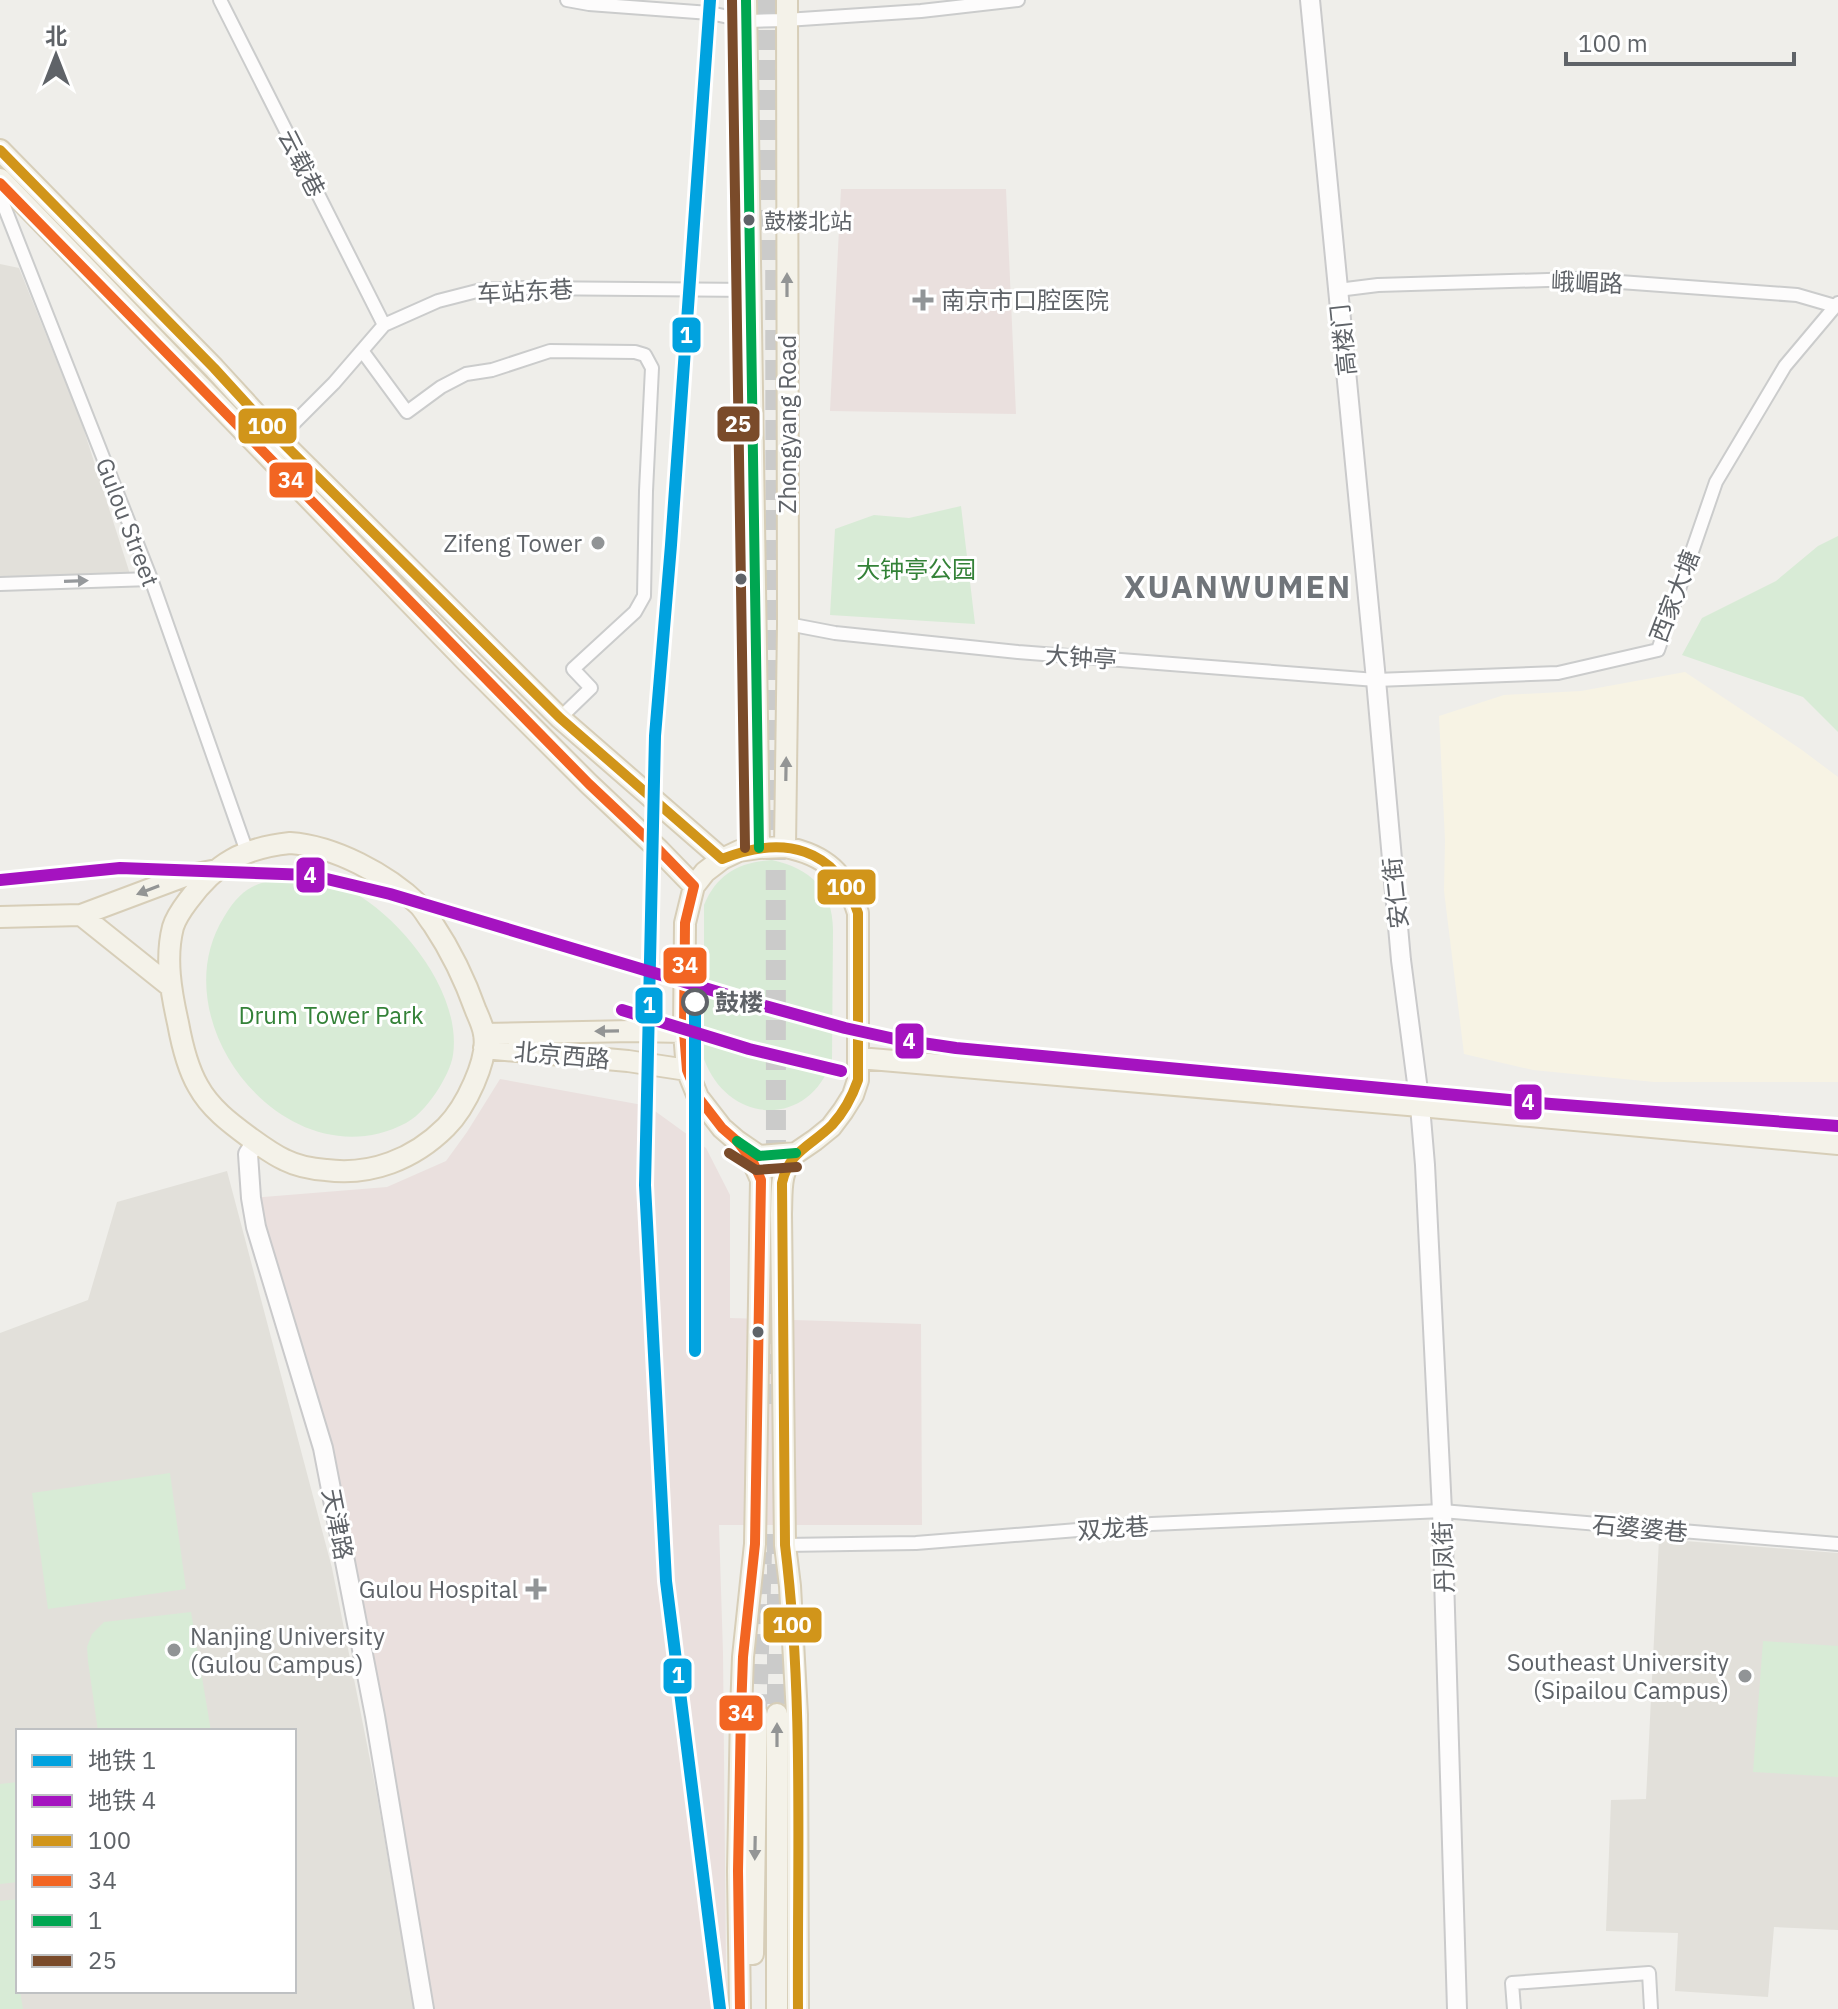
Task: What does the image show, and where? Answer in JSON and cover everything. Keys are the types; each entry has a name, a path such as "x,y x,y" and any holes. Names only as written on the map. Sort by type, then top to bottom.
{"main road":[{"name":"Zhongyang Road","path":"747,10 759,848"},
{"name":"Zhongyang Road","path":"785,847 788,624 786,10"},
{"path":"0,150 214,368 271,445 467,662 694,886"},
{"path":"0,179 271,445 560,718 722,859"},
{"path":"290,843 320,848 364,867 421,906 448,946 468,988 484,1041 477,1078 451,1122 431,1142 410,1155 371,1170 345,1173 285,1161 229,1122 198,1088 188,1067 171,987 169,964 173,926 200,885 217,870 247,852 290,843"},
{"path":"796,1153 759,1156 737,1141 722,1128 698,1097 687,1070 684,1032 685,923 694,886 705,872 739,851 785,847 824,861 844,880 858,913 858,1080 853,1095 831,1127 788,1162 784,1171 781,1214 785,1545 797,1715 798,2009"},
{"path":"0,917 81,915 185,876 217,870"},
{"path":"81,915 171,987"},
{"name":"北京西路","path":"484,1041 633,1031 684,1032"},
{"name":"北京西路","path":"484,1041 687,1070"},
{"path":"859,1058 1838,1144"},
{"path":"737,1141 753,1162 761,1180 755,1544 746,1617 741,1712 738,1871 740,2009"},
{"path":"753,2009 767,1714 777,2009"}],"street":[{"name":"云载巷","path":"220,0 384,325"},
{"path":"567,0 710,13 747,10 921,11 1018,0"},
{"name":"高楼门","path":"1310,0 1376,680"},
{"name":"Gulou Street","path":"0,196 151,579 247,852"},
{"name":"峨嵋路","path":"1338,290 1378,285 1579,279 1797,295 1837,305"},
{"name":"车站东巷","path":"271,445 363,352 384,325 438,301 481,290 537,288 752,290"},
{"name":"西家大塘","path":"1376,680 1558,673 1658,650 1716,482 1785,366 1837,305"},
{"path":"363,352 407,412 441,387 466,374 492,370 550,351 635,352 645,355 652,368 644,596 635,612 573,669 591,688 560,718"},
{"path":"0,584 151,579"},
{"name":"大钟亭","path":"788,624 835,633 1018,652 1376,680"},
{"name":"安仁街","path":"1376,680 1400,944 1420,1106"},
{"name":"丹凤街","path":"1420,1106 1442,1511 1457,2009"},
{"name":"天津路","path":"256,1142 248,1154 256,1227 323,1448 375,1716 424,2009"},
{"name":"石婆婆巷","path":"1442,1511 1838,1544"},
{"name":"双龙巷","path":"785,1545 916,1543 1152,1524 1442,1511"},
{"path":"1514,2009 1512,1983 1649,1973 1651,2009"}],"shaded area":[{"name":"南京市口腔医院","path":"841,189 1006,189 1016,414 830,411"},
{"path":"0,264 19,268 81,421 130,574 0,579"},
{"path":"1685,672 1838,777 1838,1082 1654,1082 1533,1070 1464,1054 1444,891 1445,840 1439,716 1504,695 1581,691"},
{"name":"Gulou Hospital","path":"500,1079 648,1106 706,1148 730,1195 730,1318 921,1324 922,1525 719,1525 729,2009 427,2009 332,1491 251,1198 387,1187 446,1161"},
{"name":"Nanjing University (Gulou Campus)","path":"227,1171 332,1568 376,1790 414,2009 0,2009 0,1333 88,1300 117,1202"},
{"name":"Southeast University (Sipailou Campus)","path":"1659,1539 1838,1553 1838,1930 1774,1927 1768,1997 1675,1991 1678,1933 1606,1931 1611,1800 1646,1799"}],"green space":[{"name":"大钟亭公园","path":"961,506 975,624 830,615 835,529 874,515 909,518"},
{"path":"1838,536 1838,732 1803,697 1682,655 1702,618 1776,581 1818,546"},
{"path":"772,860 808,875 824,892 829,903 833,930 832,1060 821,1082 806,1098 788,1107 768,1110 749,1107 731,1097 715,1081 704,1059 704,905 715,885 730,872 749,864"},
{"name":"Drum Tower Park","path":"294,879 339,886 372,905 409,940 438,984 448,1008 453,1032 453,1055 446,1076 432,1098 406,1123 362,1136 318,1132 279,1113 246,1083 221,1045 208,1003 208,959 224,917 238,898 253,886"},
{"path":"170,1473 186,1589 48,1609 32,1493"},
{"path":"191,1612 211,1729 98,1729 87,1647 92,1634 104,1622"},
{"path":"1763,1641 1838,1646 1838,1777 1753,1772"},
{"path":"16,1782 16,1882 0,1884 0,1784"},
{"path":"16,1899 16,1993 20,1993 23,2009 0,2009 0,1901"}],"tunnel":[{"path":"760,0 761,264"},
{"path":"775,0 776,1194"},
{"path":"767,1404 768,1320"},
{"path":"777,1534 777,1714"},
{"path":"757,1714 762,1552"}],"metro line":[{"name":"1","path":"710,0 655,736 645,1185 666,1581 720,2009"},
{"name":"4","path":"0,880 120,868 310,875 390,894 765,1006 895,1039 956,1048 1551,1104 1838,1126"},
{"name":"1","path":"695,964 695,1351"},
{"name":"4","path":"622,1010 749,1049 841,1071"}],"transit line":[{"name":"25","path":"732,0 745,848"},
{"name":"1","path":"746,0 759,848"},
{"name":"100","path":"0,150 214,368 279,439 560,718 722,859 766,848 805,852 836,873 858,913 858,1080 840,1115 795,1156 782,1183 785,1545 797,1718 798,2009"},
{"name":"34","path":"0,183 589,784 694,886 685,923 684,1032 687,1070 698,1097 753,1162 761,1180 755,1544 743,1657 741,1712 738,1871 740,2009"},
{"name":"1","path":"737,1141 759,1156 796,1153"},
{"name":"25","path":"729,1153 756,1170 797,1167"}],"place":[{"name":"鼓楼北站","path":"749,220"},
{"name":"南京市口腔医院","path":"923,300"},
{"name":"Zifeng Tower","path":"598,543"},
{"name":"鼓楼","path":"695,1002"},
{"name":"Gulou Hospital","path":"536,1589"},
{"name":"Nanjing University (Gulou Campus)","path":"174,1650"},
{"name":"Southeast University (Sipailou Campus)","path":"1745,1676"}],"district":[{"name":"XUANWUMEN","path":"1238,586"}]}
